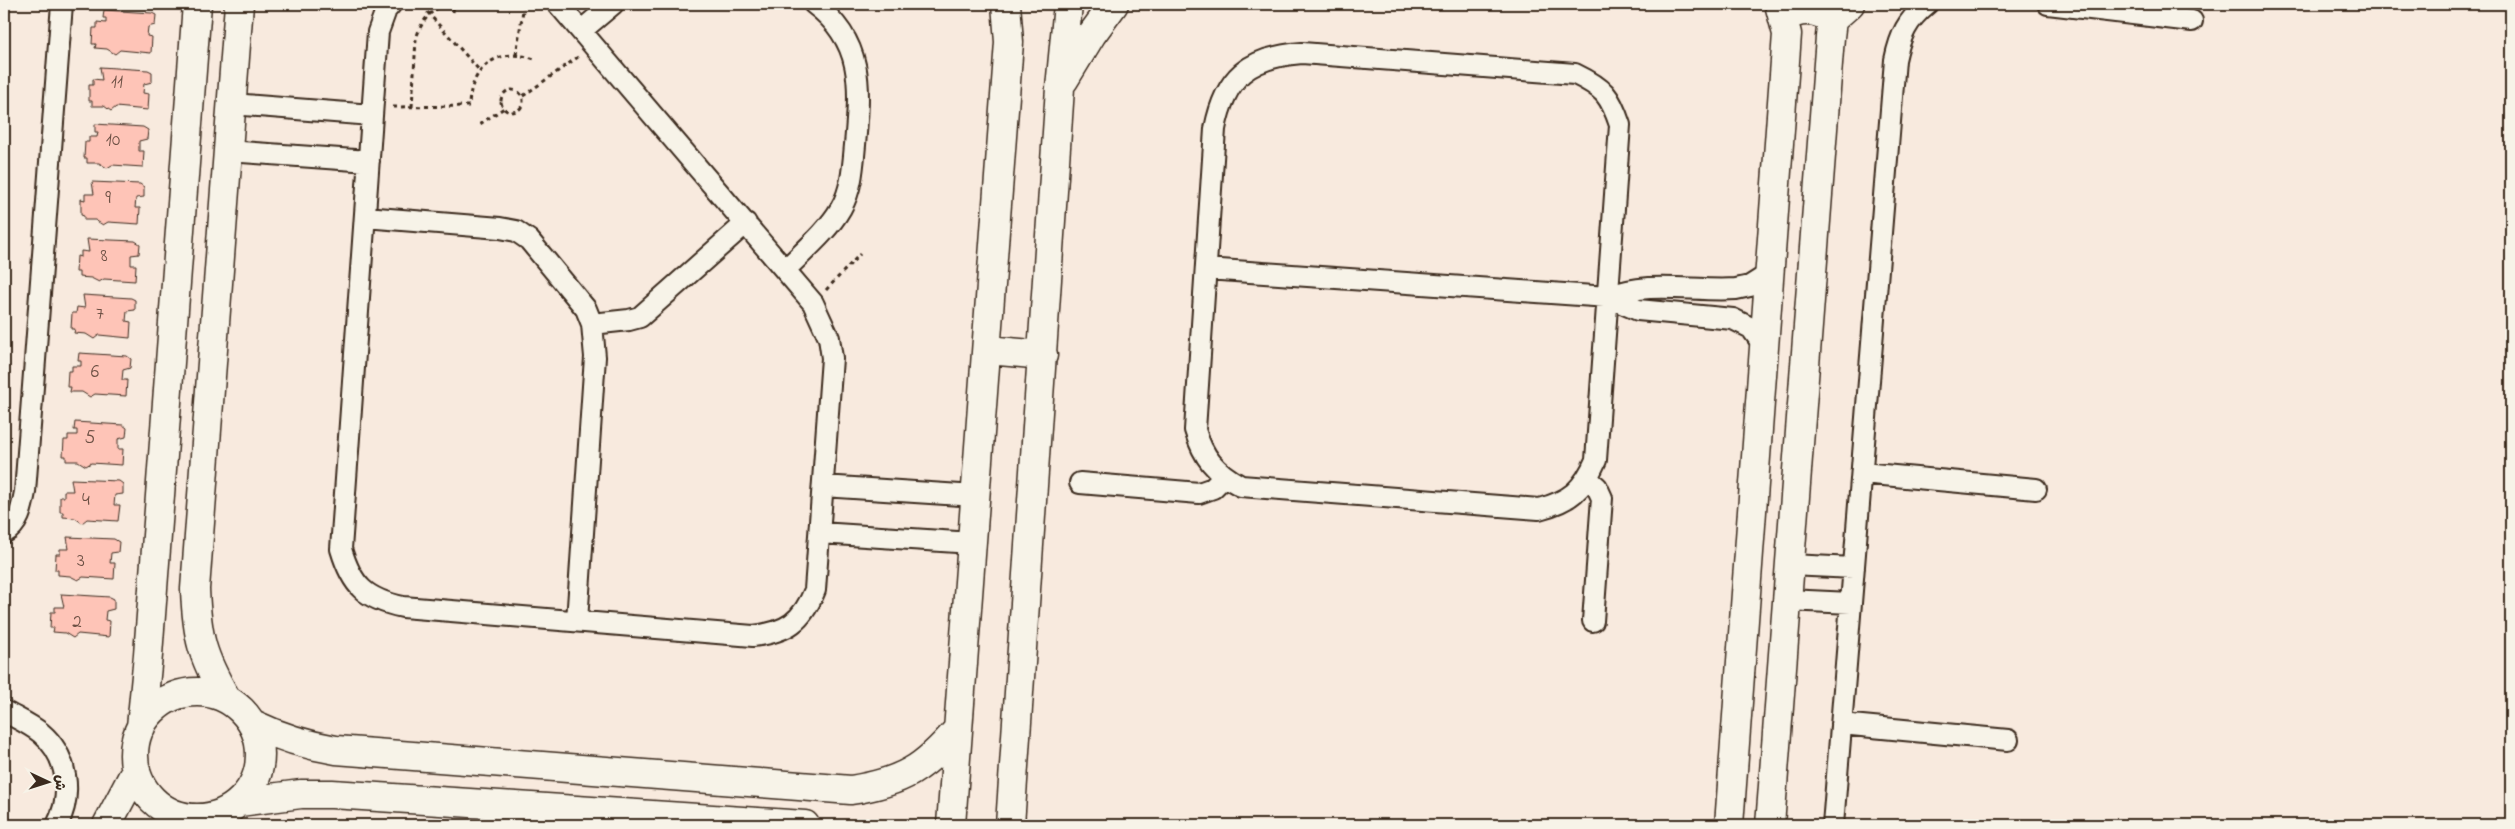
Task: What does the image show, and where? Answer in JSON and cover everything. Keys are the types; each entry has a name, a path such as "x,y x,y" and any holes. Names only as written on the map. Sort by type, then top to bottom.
{"street":[{"path":"4,533 21,514 25,492 62,4"},
{"path":"141,727 152,710 168,698 187,692 207,692 226,698 241,709 253,724 260,744 260,765 253,785 240,802 222,814 197,822 159,806 144,790 136,770 135,748 141,727 148,655 197,4"},
{"path":"226,698 207,664 196,627 195,589 239,4"},
{"path":"391,4 386,10 378,32 372,111 341,549 348,571 361,590 380,602 395,605 753,636 774,634 792,624 807,609 815,590 832,358 829,338 813,303 558,4"},
{"path":"582,30 613,4"},
{"path":"785,270 832,221 841,208 851,179 858,108 858,77 853,54 842,32 827,14 814,4"},
{"path":"951,825 1009,42 1006,4"},
{"path":"1010,825 1060,88 1068,4"},
{"path":"1060,88 1092,34 1114,4"},
{"path":"1833,825 1895,60 1900,36 1913,15 1927,4"},
{"path":"2048,4 2192,21"},
{"path":"1770,825 1790,564 1841,12 1808,10 1791,14 1781,11"},
{"path":"1729,825 1787,34 1781,11"},
{"path":"1302,53 1575,74 1596,84 1612,102 1620,125 1596,460 1588,478 1575,493 1558,504 1539,509 1241,486 1224,477 1210,464 1200,448 1195,430 1206,269 1215,129 1220,104 1233,82 1252,65 1276,55 1302,53"},
{"path":"232,104 372,111"},
{"path":"228,151 369,161"},
{"path":"365,217 500,228 516,231 534,246 586,310 592,324 595,357 577,621"},
{"path":"592,324 630,320 640,317 746,224"},
{"path":"1206,269 1608,297 1638,310 1733,319 1751,328 1764,346"},
{"path":"1608,297 1632,289 1644,288 1736,289 1750,286 1769,274"},
{"path":"986,350 1043,355"},
{"path":"1862,473 2036,489"},
{"path":"1080,484 1199,493 1213,488 1224,477"},
{"path":"1588,478 1597,487 1602,498 1593,621"},
{"path":"823,486 976,496"},
{"path":"820,533 972,543"},
{"path":"1790,564 1854,568"},
{"path":"1787,600 1851,604"},
{"path":"4,712 41,733 59,756 65,770 67,785 66,800 57,825"},
{"path":"253,724 279,736 307,745 336,750 851,790 882,785 911,773 937,754 958,729"},
{"path":"1841,724 2008,740"},
{"path":"1736,725 1778,727"},
{"path":"107,825 136,770"},
{"path":"240,802 294,794 332,794 805,825"}],"path":[{"path":"412,107 416,39 423,21 446,4"},
{"path":"453,12 454,4"},
{"path":"516,55 524,4"},
{"path":"422,6 480,71"},
{"path":"523,96 594,46"},
{"path":"372,111 412,107 469,106 473,82 480,71 490,62 502,56 516,55 534,59"},
{"path":"515,90 523,96 524,102 518,110 508,111 504,108 502,97 505,92 515,90"},
{"path":"480,124 504,108"},
{"path":"813,303 860,254"}],"building":[{"path":"104,10 152,13 156,15 155,25 148,27 147,36 152,37 151,53 120,50 115,54 107,49 95,48 96,44 92,44 93,28 97,28 97,22 106,23 106,18 103,18"},
{"path":"100,67 148,70 152,72 152,82 144,84 143,93 149,94 148,110 116,107 111,111 104,106 92,106 92,101 89,101 89,85 93,85 93,79 102,80"},
{"path":"95,124 143,127 148,130 147,139 139,141 139,151 144,151 143,167 112,165 107,168 99,163 87,163 87,158 84,158 85,142 89,142 89,137 97,137 98,132 95,132"},
{"path":"92,182 140,184 144,187 144,197 136,198 135,208 140,208 139,224 108,222 103,225 95,220 84,220 84,216 81,215 81,199 85,200 85,194 94,194"},
{"path":"87,239 135,241 140,244 139,254 131,255 131,265 136,265 135,281 104,279 99,282 91,278 79,277 79,272 76,272 77,256 81,257 81,251 89,252"},
{"path":"83,295 131,298 135,300 135,310 127,311 126,321 131,322 130,338 99,335 94,339 86,334 74,333 75,329 71,329 72,313 76,313 77,307 85,308"},
{"path":"79,353 127,356 131,359 130,368 123,370 122,380 127,380 126,396 95,394 90,397 82,392 70,392 71,387 67,387 68,371 72,371 72,366 81,366 81,361 78,361"},
{"path":"75,422 123,425 127,428 126,437 118,439 118,449 123,449 122,465 91,463 86,466 78,461 66,461 66,456 63,456 64,440 68,440 68,435 77,435 77,430 74,430"},
{"path":"71,479 119,481 123,484 123,494 115,495 114,505 120,505 118,521 87,519 82,523 75,518 63,517 63,512 60,512 60,497 64,497 64,491 73,491"},
{"path":"67,537 114,539 119,542 118,552 111,553 110,563 115,563 114,579 83,577 78,580 70,576 58,575 58,570 55,570 56,554 60,554 60,549 69,549"},
{"path":"61,594 110,597 114,599 114,609 106,611 105,620 110,621 109,637 78,634 73,638 65,633 53,632 54,628 50,628 51,612 55,612 55,607 64,607"}]}
